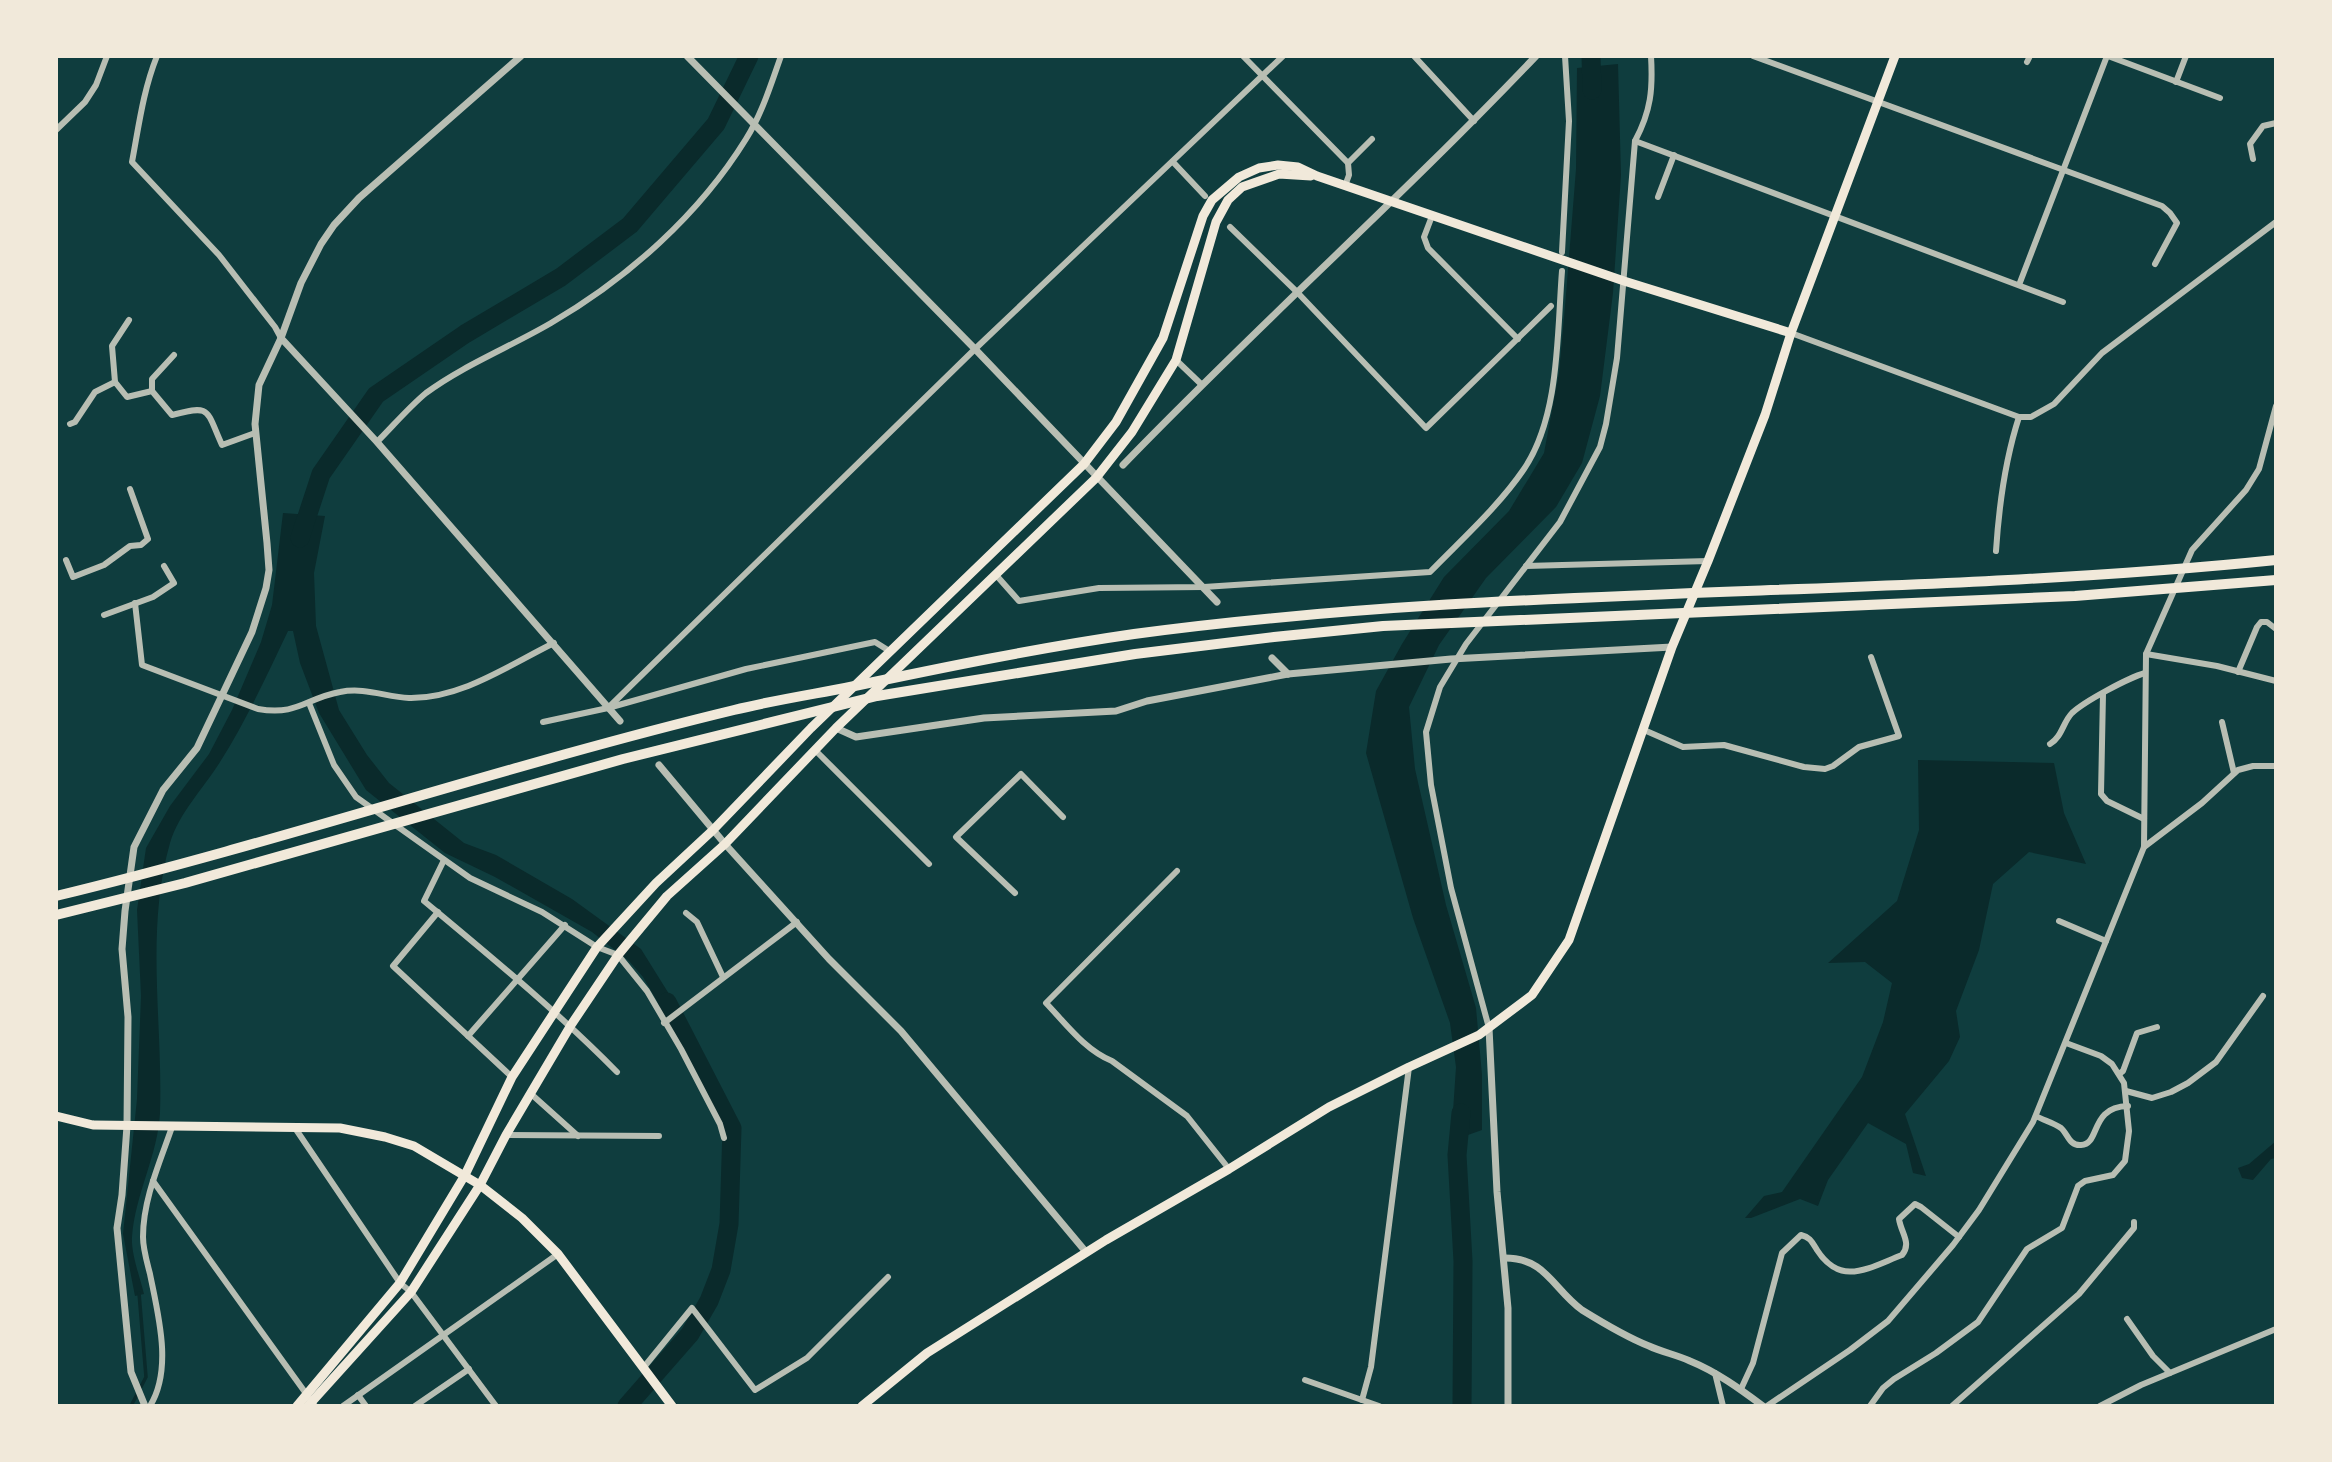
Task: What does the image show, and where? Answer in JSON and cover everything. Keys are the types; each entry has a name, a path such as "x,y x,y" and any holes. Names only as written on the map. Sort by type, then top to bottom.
{"highway":[{"path":"56,896 188,862 727,711 937,668 1133,635 1399,607 1662,593 2073,577 2276,560"},
{"path":"56,915 185,883 623,758 821,709 926,687 1135,654 1383,626 2061,597 2276,580"}],"main road":[{"path":"862,1406 927,1353 1086,1252 1329,1107 1479,1035 1532,995 1569,940 1672,647 1765,415 1791,333 1895,56"},
{"path":"310,1403 400,1283 465,1175 512,1077 597,947 656,883 713,830 811,728 1084,464 1116,422 1163,338 1203,215 1212,200 1239,177 1259,168 1278,165 1298,167 1390,202 1561,256 1624,281 1791,333"},
{"path":"297,1406 310,1403 411,1292 480,1185 506,1135 571,1025 618,955 667,896 725,844 836,728 1096,478 1132,432 1176,360 1216,222 1228,200 1242,187 1279,174 1317,176"},
{"path":"56,1116 93,1125 340,1128 414,1146 480,1185 522,1218 558,1254 672,1406"}],"street":[{"path":"56,130 85,102 96,85 107,56"},
{"path":"157,56 141,105 132,162 219,255 281,338 376,440 620,722"},
{"path":"171,1127 153,1181 144,1220 143,1239 155,1299 162,1369 157,1395 146,1404 131,1371 117,1228 127,1126 128,1017 122,949 134,847 163,790 197,748 227,696 253,632 266,588 269,570 255,433 259,385 281,338 301,283 334,225 359,198 521,56"},
{"path":"687,56 975,349 1217,602"},
{"path":"376,440 426,394 553,322 611,283 681,223 718,181 751,122 780,56"},
{"path":"1243,56 1348,163 1349,175 1345,186"},
{"path":"608,708 975,349 1283,56"},
{"path":"1414,56 1474,121"},
{"path":"1123,465 1201,384 1474,121 1536,56"},
{"path":"1561,256 1569,121 1565,56"},
{"path":"1508,1406 1508,1308 1497,1192 1489,1028 1451,888 1431,785 1426,732 1440,687 1454,659 1560,522 1600,447 1617,358 1635,141 1650,111 1651,56"},
{"path":"1753,56 2162,206 2176,223 2155,264"},
{"path":"2019,285 2108,56 2220,98"},
{"path":"2176,82 2186,56"},
{"path":"2253,159 2250,144 2263,127 2276,123"},
{"path":"1348,163 1372,139"},
{"path":"1635,141 2063,302"},
{"path":"1658,197 1674,155"},
{"path":"1173,162 1205,196"},
{"path":"1432,216 1424,237 1428,248 1518,339"},
{"path":"1791,333 2019,417 2031,417 2054,404 2102,353 2276,222"},
{"path":"1230,227 1297,292 1426,428 1551,306"},
{"path":"996,575 1019,601 1099,588 1204,587 1430,572 1492,508 1525,468 1542,434 1552,387 1562,271"},
{"path":"129,320 112,346 115,382 127,397 152,391"},
{"path":"174,355 152,379 152,391 172,415 195,409 202,410 209,415 222,444 255,433"},
{"path":"1176,360 1201,384"},
{"path":"70,424 75,422 95,392 115,382"},
{"path":"1505,1258 1520,1258 1534,1264 1580,1308 1602,1322 1648,1346 1716,1373 1765,1406 1850,1350 1888,1321 1942,1261 1979,1210 2036,1116 2144,847 2146,654 2192,550 2246,490 2259,468 2276,405"},
{"path":"1996,551 1999,510 2010,445 2019,417"},
{"path":"66,559 73,577 104,565 130,546 141,545 148,539 130,489"},
{"path":"1526,566 1708,561"},
{"path":"104,615 153,597 174,583 164,566"},
{"path":"135,603 142,665 258,709 276,712 290,710 339,692 368,690 409,698 446,694 554,643"},
{"path":"2238,672 2257,627 2262,622 2267,622 2276,629"},
{"path":"543,722 608,708 746,669 875,642 891,652"},
{"path":"836,728 856,737 984,718 1116,711 1147,701 1288,674 1380,664 1672,647"},
{"path":"2146,654 2276,681"},
{"path":"1644,730 1684,747 1724,745 1804,767 1825,769 1859,747 1899,736 1871,657"},
{"path":"1272,658 1288,674"},
{"path":"2050,744 2056,741 2071,714 2131,677 2145,673"},
{"path":"2103,694 2101,794 2107,801 2144,818"},
{"path":"309,703 334,765 356,797 470,878 565,925 597,947 618,955 647,991 666,1022 720,1124 724,1138"},
{"path":"2222,722 2234,773"},
{"path":"815,750 929,864"},
{"path":"659,765 725,844 878,1011 901,1031 1086,1252"},
{"path":"2144,847 2202,803 2234,773 2253,766 2276,766"},
{"path":"1015,893 956,837 1021,774 1063,817"},
{"path":"444,860 424,901 516,978 553,1013 571,1025 617,1072"},
{"path":"1177,871 1046,1003 1080,1040 1187,1116 1229,1169"},
{"path":"438,912 393,965 512,1077"},
{"path":"686,913 697,922 723,977"},
{"path":"2059,921 2106,941"},
{"path":"666,1022 797,922"},
{"path":"468,1035 565,925"},
{"path":"2126,1091 2152,1098 2188,1083 2216,1062 2263,996"},
{"path":"2119,1074 2123,1071 2137,1034 2157,1027"},
{"path":"1870,1406 1883,1388 1978,1322 2027,1249 2062,1228 2078,1186 2085,1181 2113,1175 2125,1161 2129,1131 2126,1091 2119,1074 2112,1064 2101,1056 2066,1044"},
{"path":"1362,1399 1371,1367 1409,1067"},
{"path":"530,1093 578,1136"},
{"path":"2036,1116 2060,1127 2068,1140 2080,1146 2090,1139 2106,1111 2113,1107 2127,1106"},
{"path":"295,1128 400,1283 411,1292 496,1406"},
{"path":"506,1135 659,1136"},
{"path":"153,1181 310,1403"},
{"path":"1741,1389 1752,1363 1782,1253 1801,1235 1810,1240 1825,1263 1842,1271 1852,1272 1902,1255 1907,1244 1899,1219 1914,1204 1959,1237"},
{"path":"1952,1406 2079,1294 2134,1228 2134,1222"},
{"path":"343,1406 558,1254"},
{"path":"645,1369 692,1308 755,1390 807,1358 888,1277"},
{"path":"2127,1319 2153,1356 2170,1373"},
{"path":"2099,1406 2276,1329"},
{"path":"415,1406 469,1369"},
{"path":"1716,1373 1723,1406"},
{"path":"1305,1380 1379,1406"},
{"path":"358,1395 366,1406"}],"water":[{"path":"1618,64 1621,175 1613,293 1600,396 1582,463 1556,507 1486,578 1439,645 1409,707 1415,769 1446,905 1476,1008 1482,1075 1482,1130 1451,1141 1456,1067 1450,1023 1413,918 1366,753 1376,691 1402,644 1444,577 1509,511 1544,453 1559,373 1566,295 1576,169 1577,68"},
{"path":"283,513 325,516 314,573 316,626 339,710 367,755 389,783 464,843 496,855 572,899 641,949 684,1018 675,1032 643,977 629,961 592,932 495,877 445,853 366,790 319,713 300,663 293,631 288,631 239,730 185,811 170,843 158,910 160,1113 155,1144 134,1221 133,1251 144,1294 135,1296 123,1234 137,1099 141,996 137,910 146,848 170,806 209,754 232,710 261,642 272,605"},
{"path":"1918,760 2054,763 2064,813 2086,864 2029,852 1993,884 1979,950 1956,1011 1960,1037 1949,1061 1905,1114 1926,1176 1913,1173 1906,1144 1868,1123 1828,1180 1818,1206 1800,1199 1745,1218 1764,1196 1782,1192 1862,1077 1883,1022 1892,983 1865,962 1828,963 1897,901 1919,830"},
{"path":"2276,1141 2276,1158 2271,1159 2253,1180 2242,1178 2238,1168 2249,1164"}],"waterway":[{"path":"300,538 321,474 376,395 465,334 561,277 630,225 716,124 749,56"},
{"path":"1591,56 1592,90"},
{"path":"627,1406 690,1334 709,1301 721,1270 729,1224 732,1128 667,1002"},
{"path":"1461,1113 1457,1155 1463,1261 1462,1406"},
{"path":"131,1406 146,1377 139,1293"}]}
